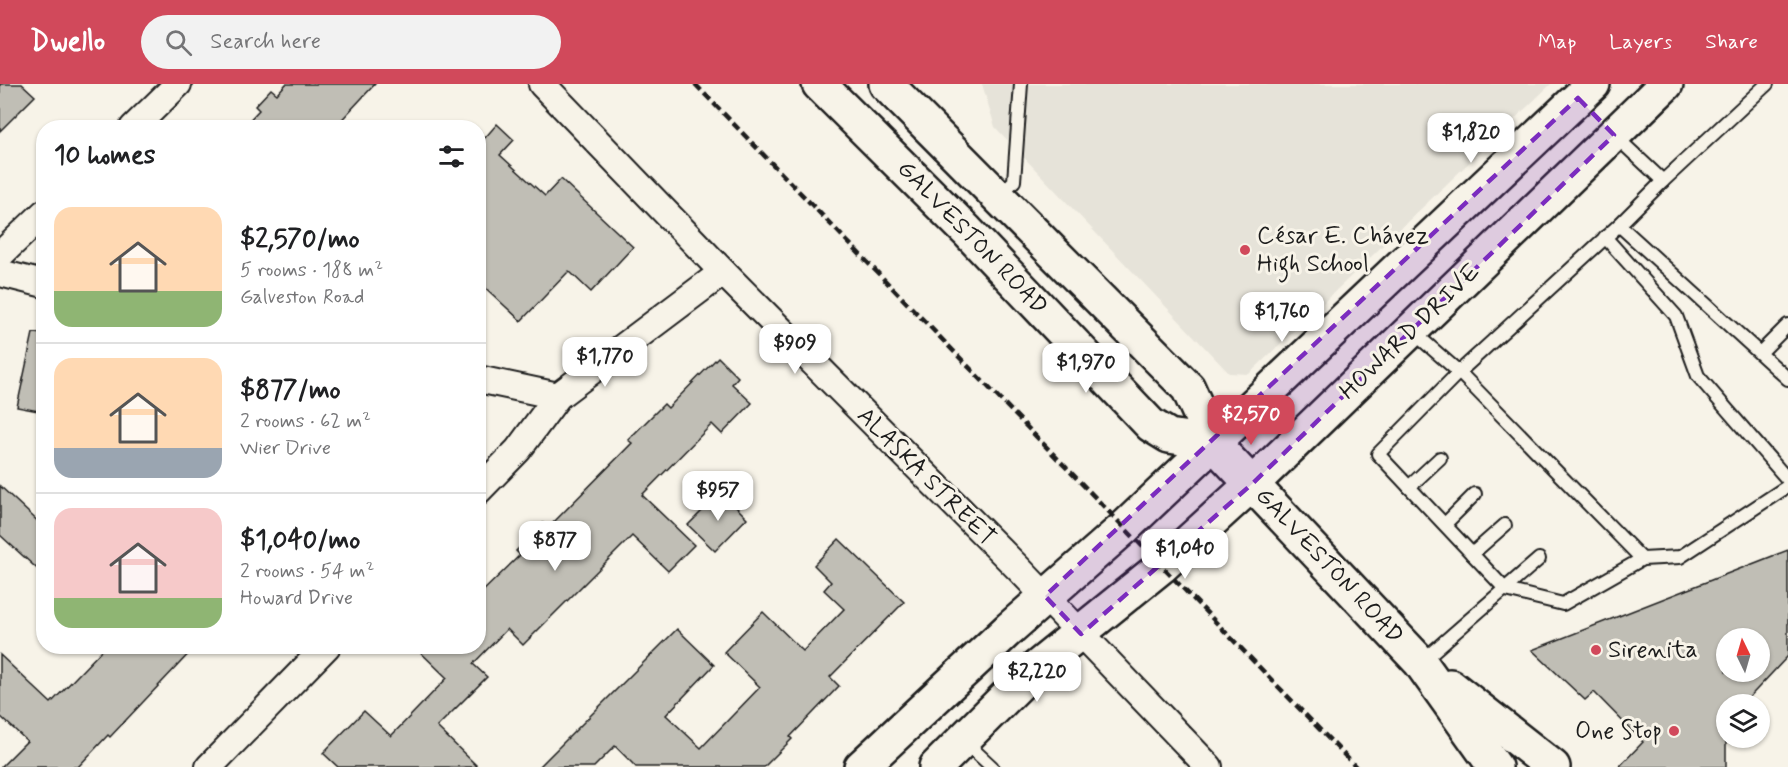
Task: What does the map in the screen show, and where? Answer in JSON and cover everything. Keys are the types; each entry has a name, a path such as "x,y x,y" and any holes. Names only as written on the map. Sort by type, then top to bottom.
{"main road":[{"name":"GALVESTON ROAD","path":"819,84 967,231 1151,425 1169,436 1213,443"},
{"path":"844,109 869,84"},
{"name":"GALVESTON ROAD","path":"886,84 1188,388 1213,443 1420,662 1495,767"},
{"name":"HOWARD DRIVE","path":"936,767 1031,672 1081,634 1161,567 1252,484 1666,84"},
{"path":"861,767 1045,596 1125,527 1585,91 1614,135"},
{"name":"GALVESTON ROAD","path":"1420,662 1553,767"}],"street":[{"path":"141,120 178,84"},
{"name":"ALASKA STREET","path":"542,84 723,272 1045,596 1208,767"},
{"path":"0,255 36,221"},
{"path":"486,483 518,450 558,396 723,272"},
{"path":"0,273 36,282"},
{"path":"486,381 558,396"},
{"path":"209,767 319,654"}],"lane":[{"path":"999,196 1014,180 1020,84"},
{"path":"1767,84 1619,225 1459,372 1378,454 1506,590 1563,604 1642,559 1680,557 1788,486"},
{"path":"1614,135 1663,181"},
{"path":"1619,225 1788,379"},
{"path":"1605,237 1676,316 1698,376 1788,480"},
{"path":"1760,353 1788,325"},
{"path":"1411,331 1459,372 1489,411 1589,512 1642,559"},
{"path":"1409,487 1440,458"},
{"path":"1445,524 1475,494"},
{"path":"1472,554 1505,525"},
{"path":"1420,662 1506,590 1539,559"},
{"path":"964,741 992,767"}],"highlighted area":[{"path":"1578,98 1614,135 1252,484 1081,634 1045,596"}],"shaded area":[{"name":"César E. Chávez High School","path":"982,84 1551,84 1249,374 1229,373 995,127"}],"building":[{"path":"0,84 22,84 35,96 0,131"},
{"path":"286,84 375,84 341,120 250,120 259,110 255,106 271,89 277,94"},
{"path":"497,124 514,140 500,155 545,196 561,179 633,247 591,292 569,271 521,321 486,288 486,137"},
{"path":"33,333 36,333 36,411 17,407"},
{"path":"718,357 738,377 732,384 752,403 722,434 712,424 642,495 694,545 668,571 632,536 523,645 507,629 486,651 486,588 520,555 516,551 543,523 548,528 632,443 628,440 664,404 668,408"},
{"path":"0,486 36,520 36,568 0,535"},
{"path":"721,492 747,518 715,551 688,525"},
{"path":"839,539 904,602 830,677 839,686 764,767 636,767 615,746 594,767 539,767 677,629 714,665 666,715 701,748 760,687 724,652 763,612 803,651 844,609 824,590 831,582 814,565"},
{"path":"1788,550 1788,656 1770,675 1770,628 1716,628 1716,682 1764,682 1752,694 1716,694 1716,748 1726,748 1726,767 1619,767 1643,742 1594,692 1585,700 1532,650"},
{"path":"98,654 188,654 110,737 108,735 78,767 1,767 27,741 0,716 0,655 51,703"},
{"path":"422,654 483,654 473,664 487,677 437,727 478,767 338,767 323,753 364,711 391,736 447,678"}],"railway":[{"path":"695,84 1356,767"}],"place":[{"name":"César E. Chávez High School","path":"1245,250"},
{"name":"Sirenita","path":"1596,650"},
{"name":"One Stop","path":"1674,731"}]}
